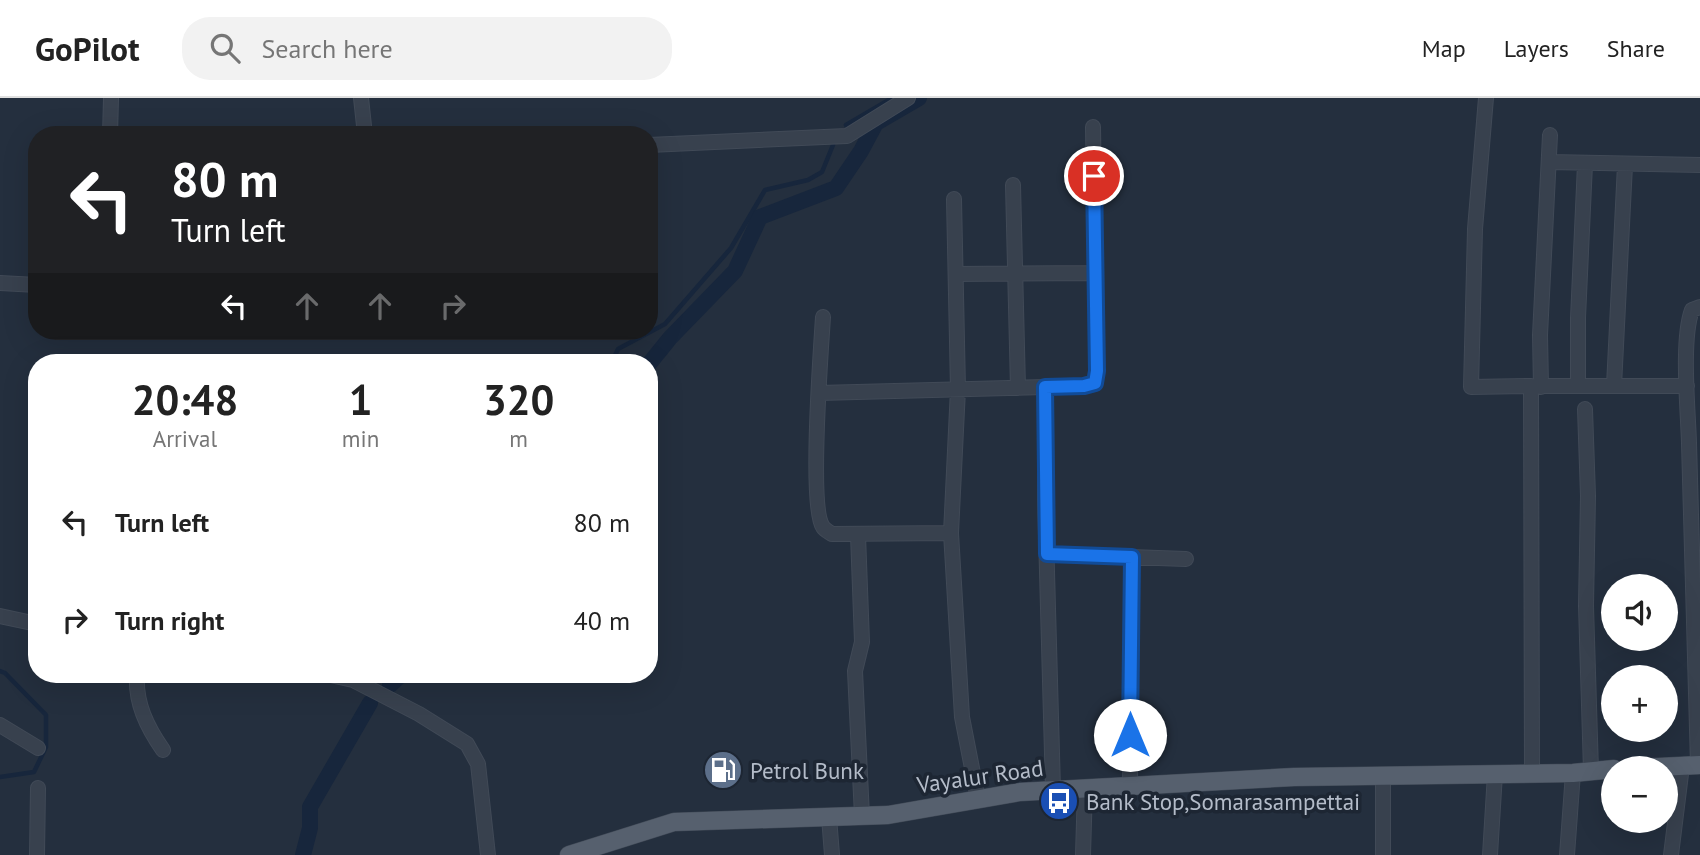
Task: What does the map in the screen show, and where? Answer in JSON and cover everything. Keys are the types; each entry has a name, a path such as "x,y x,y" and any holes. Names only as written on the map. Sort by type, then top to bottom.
{"main road":[{"name":"Vayalur Road","path":"569,855 674,822 888,815 1020,792 1294,777 1601,770"}],"street":[{"path":"110,126 111,98"},
{"path":"360,98 364,126"},
{"path":"658,145 847,136 908,98"},
{"path":"1486,98 1475,229 1471,387 1687,386"},
{"path":"819,393 1084,386 1095,383 1093,127"},
{"path":"1532,772 1536,386 1550,135"},
{"path":"1550,162 1700,165"},
{"path":"1578,385 1578,318 1585,164"},
{"path":"1614,386 1625,164"},
{"path":"1013,185 1018,388"},
{"path":"954,200 958,389 951,533 962,717 978,799"},
{"path":"956,274 1096,273"},
{"path":"0,283 28,285"},
{"path":"1671,855 1693,765 1695,576 1687,386 1688,322 1692,310 1700,307"},
{"path":"823,317 818,512 823,527 832,534 951,533"},
{"path":"1045,387 1054,790"},
{"path":"1567,855 1582,772 1588,496 1585,409"},
{"path":"858,535 862,642 855,671 862,816"},
{"path":"1047,554 1186,559"},
{"path":"1130,786 1132,557"},
{"path":"0,616 28,622"},
{"path":"137,683 140,708 149,729 163,750"},
{"path":"359,683 467,744 478,764 488,855"},
{"path":"0,725 38,748"},
{"path":"1490,855 1495,774"},
{"path":"1383,776 1383,855"},
{"path":"37,855 38,788"},
{"path":"1083,855 1085,788"},
{"path":"829,817 832,855"}],"waterway":[{"path":"846,125 892,98"},
{"path":"657,354 735,271 760,217 836,188 876,123 919,98"},
{"path":"658,328 665,324 731,248 765,190 808,180 822,172 833,145"},
{"path":"616,354 618,349 635,340"},
{"path":"0,671 46,715 46,747 34,772 0,777"},
{"path":"303,855 310,828 310,807 370,703"}],"place":[{"name":"Petrol Bunk","path":"723,770"},
{"name":"Bank Stop,Somarasampettai","path":"1059,801"}],"route":[{"path":"1094,176 1097,371 1095,383 1084,386 1045,387 1047,554 1132,557 1130,735"}]}
